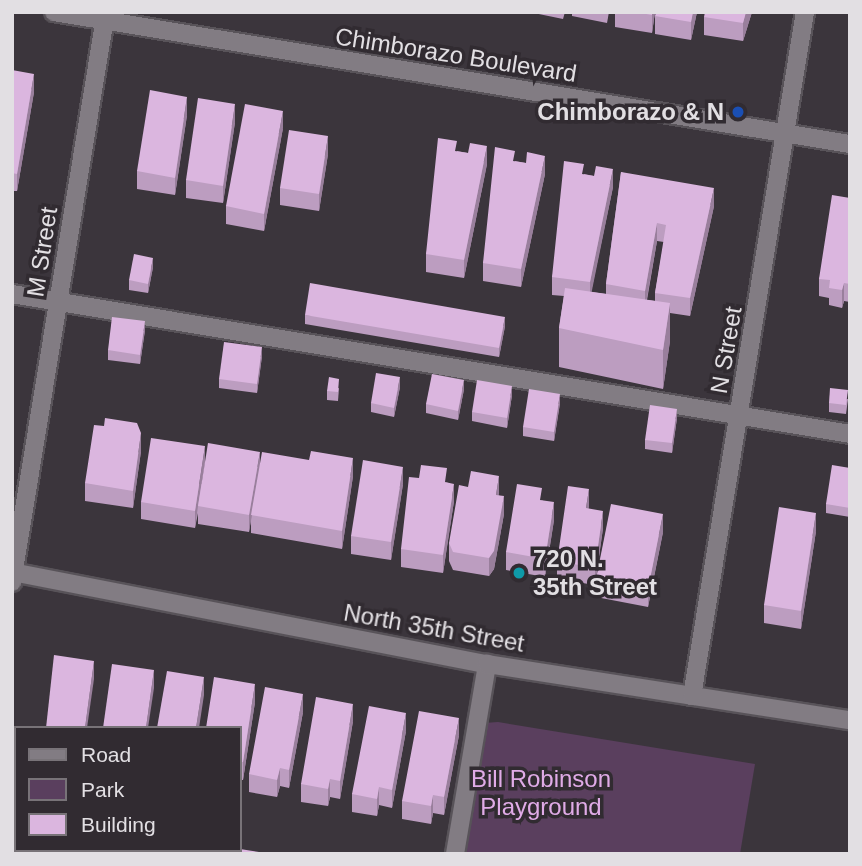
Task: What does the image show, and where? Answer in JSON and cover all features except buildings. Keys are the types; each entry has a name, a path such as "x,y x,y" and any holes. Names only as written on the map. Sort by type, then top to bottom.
{"street":[{"name":"Chimborazo Boulevard","path":"54,12 106,16 850,144"},
{"name":"N Street","path":"692,696 805,12"},
{"name":"M Street","path":"13,576 106,16"},
{"path":"12,294 850,434"},
{"name":"North 35th Street","path":"13,576 487,664 850,720"},
{"path":"455,854 487,664"}],"green space":[{"name":"Bill Robinson Playground","path":"498,722 755,764 740,854 464,854 484,723"}],"place":[{"name":"Chimborazo & N","path":"738,112"},
{"name":"720 N. 35th Street","path":"519,573"}]}
